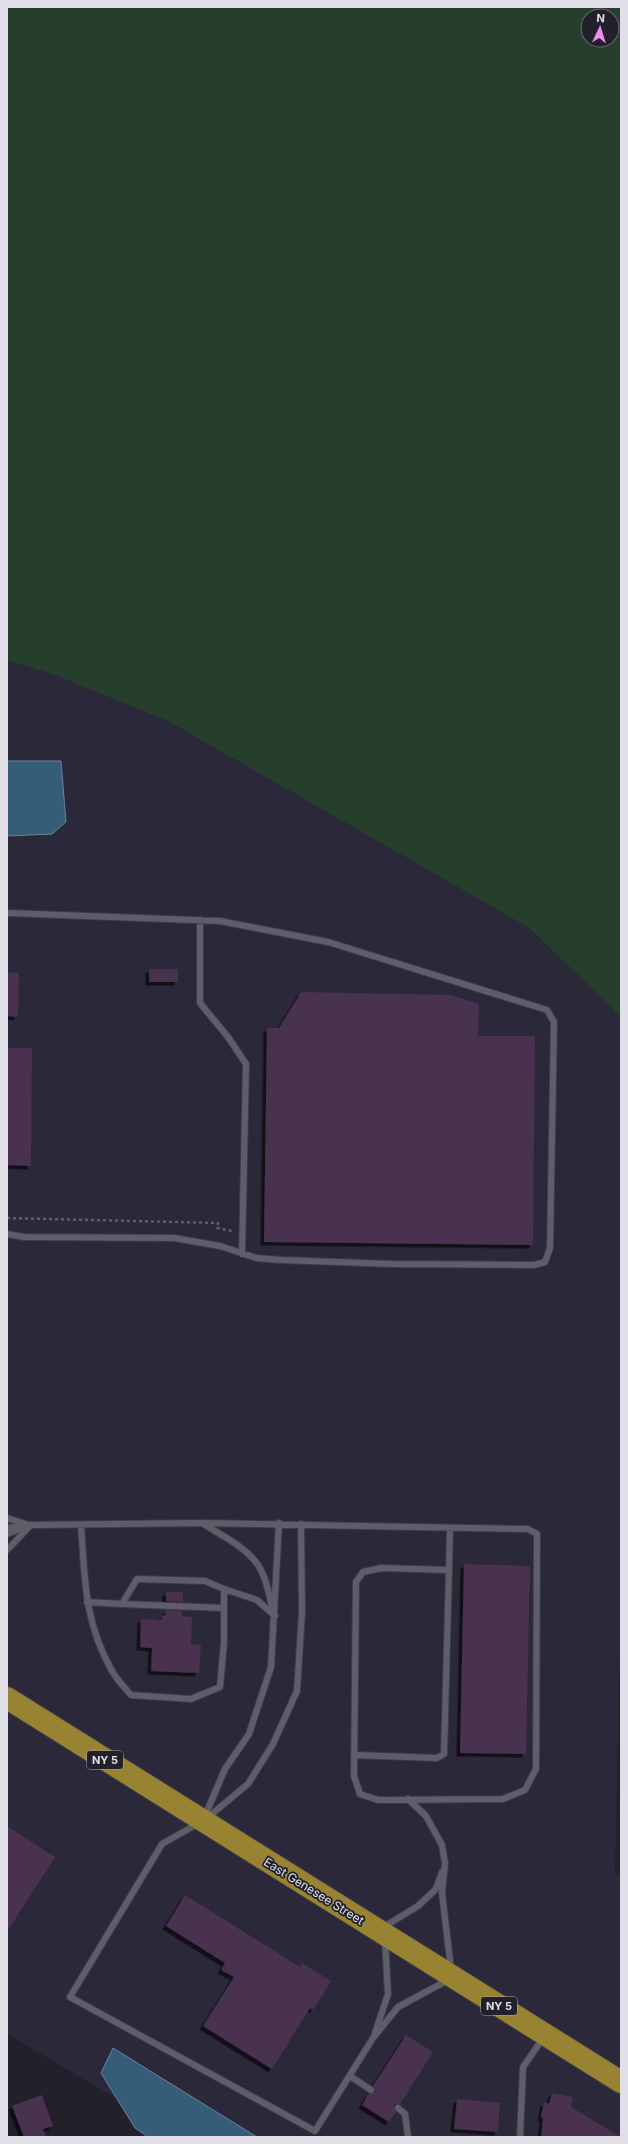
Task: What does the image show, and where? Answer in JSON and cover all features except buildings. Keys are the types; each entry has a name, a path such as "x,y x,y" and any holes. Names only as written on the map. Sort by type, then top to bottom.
{"highway":[{"name":"East Genesee Street","path":"7,1698 621,2082"}],"lane":[{"path":"7,913 220,921 328,942 548,1010 554,1022 550,1248 545,1262 534,1265 392,1264 281,1260 256,1258 220,1246 174,1238 24,1237 7,1234"},
{"path":"200,920 200,1003 228,1036 246,1064 242,1254"},
{"path":"7,1518 31,1525"},
{"path":"7,1528 31,1525 201,1523 301,1524 528,1529 537,1534 536,1769 525,1790 503,1799 378,1800 360,1794 354,1776 356,1582 363,1572 381,1568 449,1570"},
{"path":"201,1523 224,1537 255,1561 267,1587 275,1616"},
{"path":"202,1821 225,1769 249,1734 271,1667 279,1524"},
{"path":"301,1524 302,1612 297,1691 273,1744 248,1784 202,1821 162,1844 70,1997 315,2131 373,2038 398,2007 452,1977 442,1892 445,1863 442,1845 426,1816 408,1799"},
{"path":"7,1534 31,1525"},
{"path":"7,1550 31,1525"},
{"path":"81,1525 87,1602 93,1628 112,1672 131,1696 191,1699 220,1687 224,1642 224,1589"},
{"path":"354,1755 437,1758 444,1754 450,1528"},
{"path":"122,1604 137,1579 205,1582 257,1600 275,1616"},
{"path":"87,1602 224,1608"},
{"path":"373,2038 388,1994 381,1933 418,1906 436,1889 445,1863"},
{"path":"520,2137 523,2067 545,2035"},
{"path":"350,2076 371,2090"},
{"path":"398,2108 405,2114 408,2137"}],"path":[{"path":"7,1218 218,1223 217,1228 243,1232"}],"shaded area":[{"path":"7,660 55,675 168,721 529,928 621,1017 621,1611 615,1873 621,1874 621,2137 182,2137 7,2034"}],"green space":[{"path":"7,7 621,7 621,1017 529,928 168,721 55,675 7,660"}],"water":[{"path":"7,761 61,761 66,822 52,834 7,836"},
{"path":"113,2048 257,2137 148,2137 135,2128 101,2073"}]}
